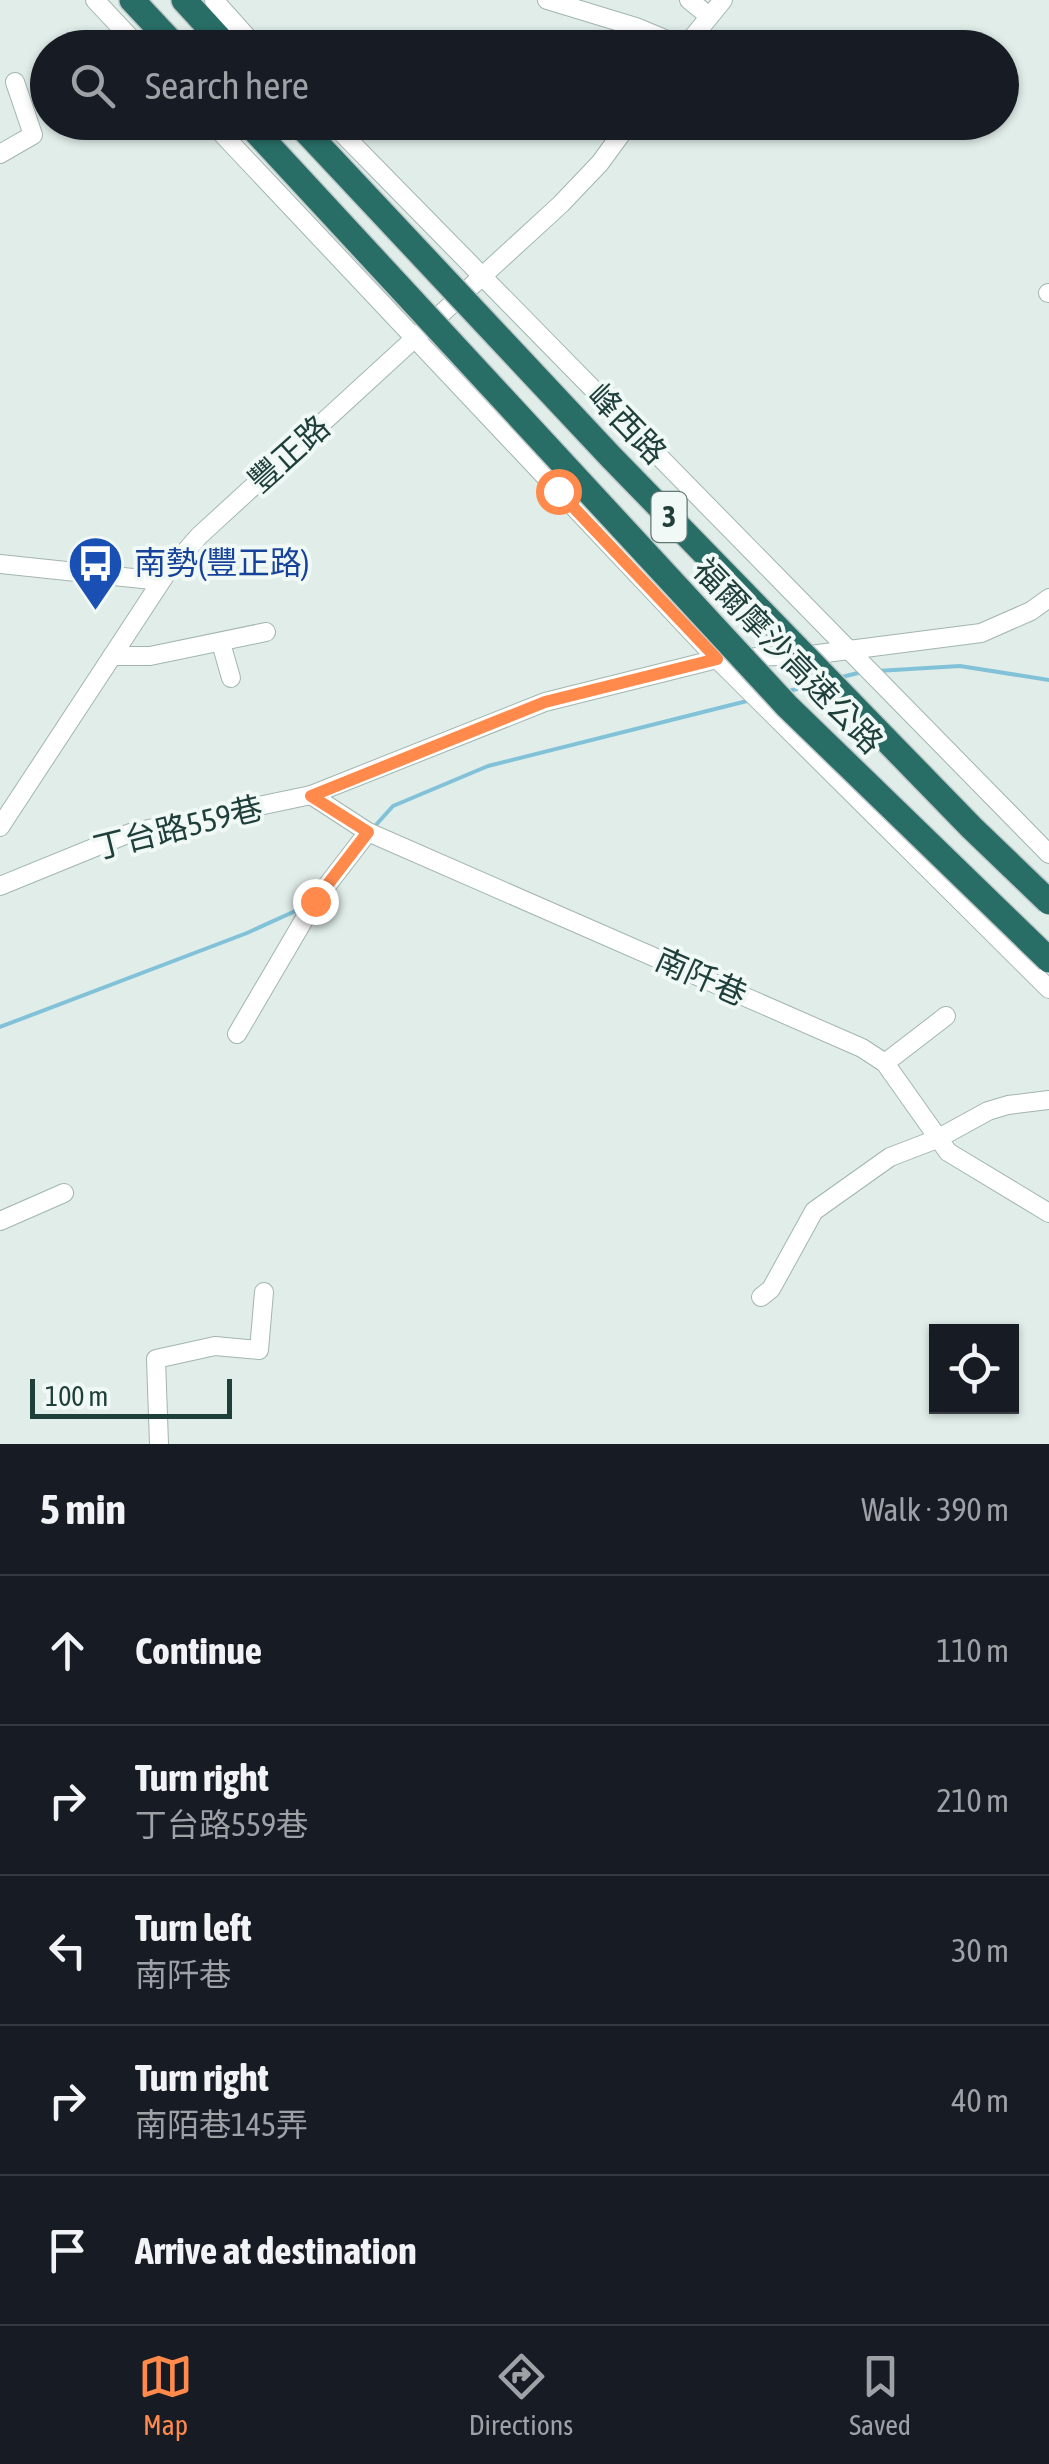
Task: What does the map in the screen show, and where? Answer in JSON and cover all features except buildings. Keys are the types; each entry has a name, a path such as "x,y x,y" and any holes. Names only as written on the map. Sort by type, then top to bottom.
{"highway":[{"path":"132,0 160,30"},
{"path":"184,0 212,30"},
{"name":"福爾摩沙高速公路","path":"264,140 787,706 1049,960"},
{"name":"福爾摩沙高速公路","path":"314,140 624,471 1049,902"}],"street":[{"path":"96,0 124,30"},
{"path":"214,0 241,30"},
{"path":"548,0 643,30"},
{"path":"689,0 709,16"},
{"path":"698,30 724,0"},
{"path":"15,82 30,126"},
{"path":"0,154 30,137"},
{"path":"228,140 717,659 1049,990"},
{"name":"峰西路","path":"349,140 1049,854"},
{"name":"豐正路","path":"0,827 161,581 199,536 562,204 617,140"},
{"path":"0,564 161,581"},
{"name":"丁台路559巷","path":"0,886 130,832 311,796 545,702 717,659 818,654 980,632 1030,611 1049,598"},
{"path":"112,656 150,656 266,632"},
{"path":"221,643 231,678"},
{"name":"南阡巷","path":"311,796 368,832 862,1048 885,1062 948,1152 1049,1213"},
{"path":"237,1034 315,901 368,832"},
{"path":"885,1062 946,1016"},
{"path":"761,1297 771,1289 814,1211 890,1157 937,1139 988,1111 1049,1100"},
{"path":"0,1221 64,1193"},
{"path":"159,1444 156,1359 215,1346 259,1350 264,1292"}],"waterway":[{"path":"877,671 960,666 1049,680"},
{"path":"842,677 862,672"},
{"path":"789,691 819,683"},
{"path":"375,826 393,806 488,766 751,700"},
{"path":"0,1027 247,933 302,908"}],"place":[{"name":"南勢(豐正路)","path":"95,612"}],"route":[{"path":"315,901 368,832 311,796 545,702 717,659 558,491"}]}
